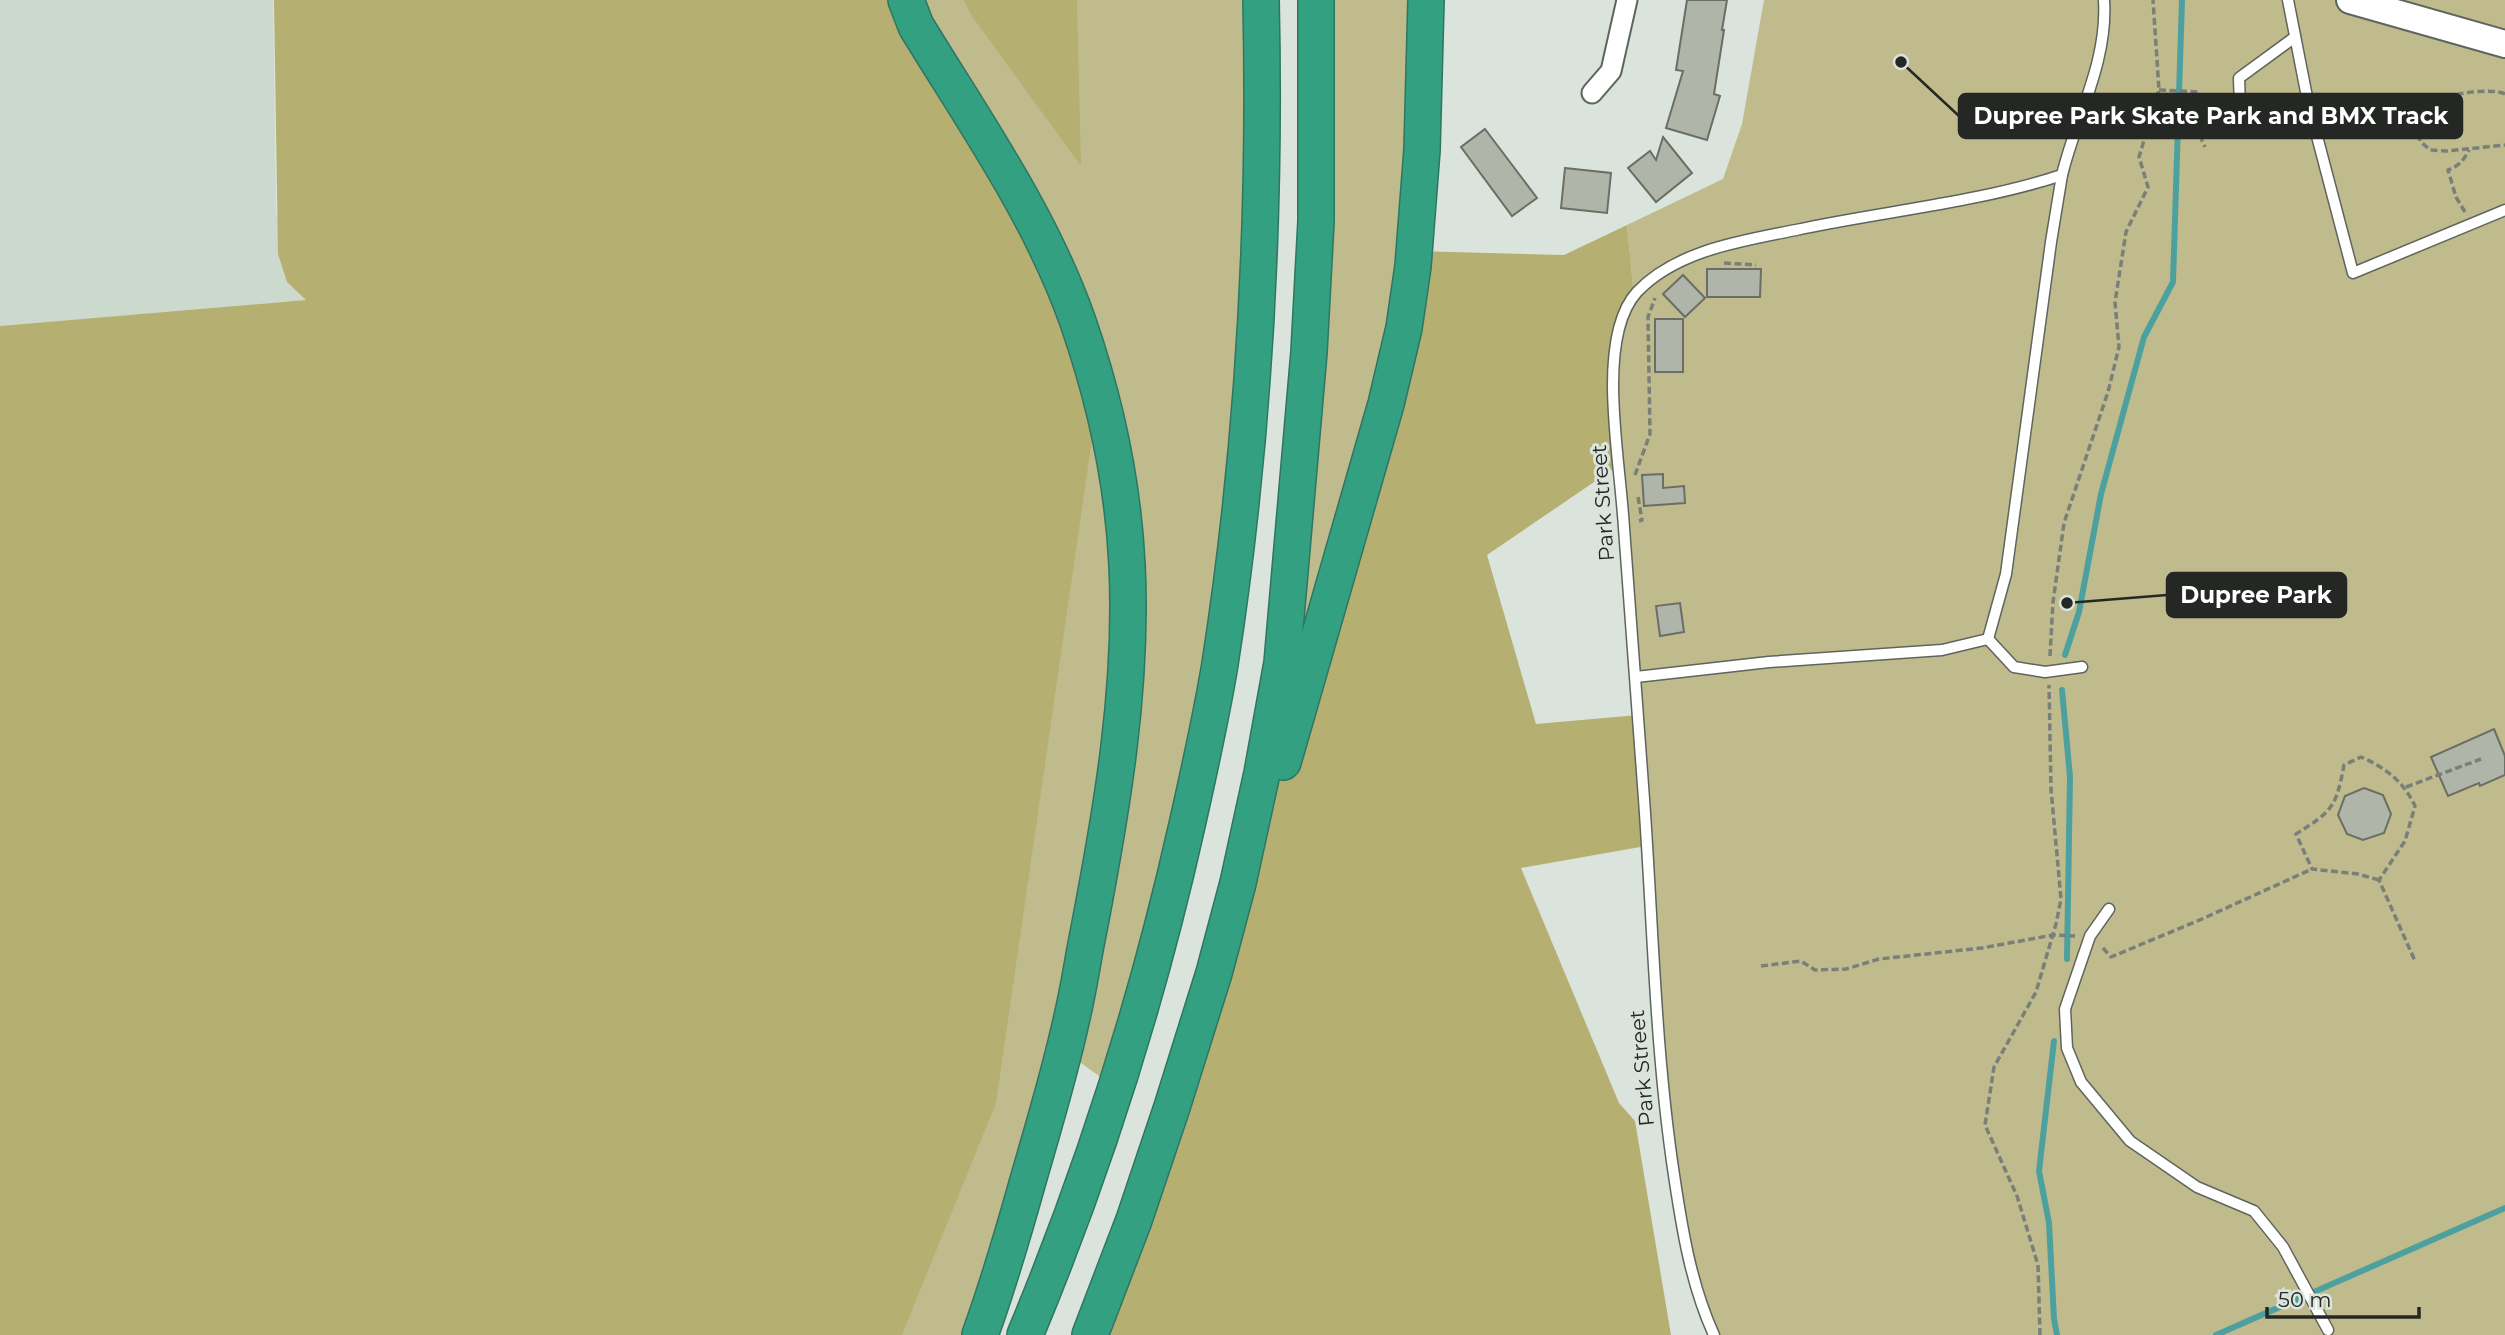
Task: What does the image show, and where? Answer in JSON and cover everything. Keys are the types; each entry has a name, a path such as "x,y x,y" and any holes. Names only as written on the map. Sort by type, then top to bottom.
{"highway":[{"path":"905,0 916,26 1024,204 1077,319 1099,391 1115,462 1127,566 1126,669 1122,720 1101,869 1072,1016 1052,1096 993,1301 980,1335"},
{"path":"1026,1335 1076,1205 1116,1088 1153,964 1197,783 1219,666 1240,501 1255,337 1263,96 1261,0"},
{"path":"1090,1335 1134,1220 1214,973 1238,883 1282,663 1309,352 1316,221 1316,0"},
{"path":"1238,883 1288,747 1386,404 1404,328 1413,266 1422,150 1426,0"}],"street":[{"path":"1592,93 1611,71 1628,0"},
{"path":"2350,0 2505,44"}],"lane":[{"path":"1988,639 2006,574 2062,175 2070,140 2099,63 2104,0"},
{"path":"2288,0 2308,102 2353,273 2505,210"},
{"path":"2295,37 2239,78 2239,108 2269,116 2308,102"},
{"name":"Park Street","path":"1714,1335 1694,1279 1664,1110 1651,948 1636,677 1613,383 1619,326 1634,296 1650,279 1673,266 1721,247 1849,218 2018,189 2062,175"},
{"path":"1988,639 2014,667 2045,671 2082,667"},
{"path":"1636,677 1769,662 1942,650 1988,639"},
{"path":"2109,909 2090,936 2065,1009 2067,1048 2081,1082 2130,1141 2197,1187 2254,1211 2283,1247 2328,1330"}],"path":[{"path":"2159,90 2200,92 2202,141 2205,147"},
{"path":"2505,94 2490,91 2459,94 2428,102 2417,111 2420,141 2430,150 2448,151 2505,145"},
{"path":"2470,149 2465,159 2448,170 2456,197 2471,223"},
{"path":"1718,262 1756,265"},
{"path":"1624,528 1642,520 1634,474 1650,435 1648,317 1658,289"},
{"path":"2312,869 2296,834 2326,816 2338,797 2344,765 2361,757 2378,764 2406,787 2416,806 2405,841 2379,880"},
{"path":"2406,787 2481,759"},
{"path":"2090,936 2111,957 2312,869 2358,874 2379,880"},
{"path":"2379,880 2415,961"},
{"path":"1761,966 1801,961 1815,970 1846,969 1879,959 1982,948 2053,935 2063,936"}],"shaded area":[{"path":"0,0 273,0 276,214 307,300 0,326"},
{"path":"274,0 906,0 1099,391 996,1103 902,1335 0,1335 0,326 306,300 287,282 278,254"},
{"path":"906,0 1261,0 1240,501 1116,1088 1064,1051 966,1335 884,1335"},
{"path":"964,0 1077,0 1081,166 971,15"},
{"path":"1316,0 1426,0 1413,266 1288,747"},
{"path":"1764,0 2505,0 2505,1335 1714,1335 1694,1279 1664,1110 1613,383 1619,326 1634,296 1627,225 1723,179 1742,124"},
{"path":"1627,225 1634,296 1626,309 1613,383 1619,465 1487,555 1536,724 1638,715 1646,846 1521,868 1619,1103 1635,1121 1671,1335 1090,1335 1134,1220 1414,251 1564,255"}],"building":[{"path":"1687,0 1727,0 1714,94 1720,96 1707,140 1666,128 1683,71 1676,70"},
{"path":"1485,129 1537,198 1512,216 1461,147"},
{"path":"1663,137 1692,173 1656,202 1628,168 1650,151 1656,160"},
{"path":"1565,168 1611,173 1607,213 1561,208"},
{"path":"1707,269 1761,269 1760,297 1707,297"},
{"path":"1683,275 1705,298 1685,317 1663,294"},
{"path":"1655,319 1683,319 1683,372 1655,372"},
{"path":"1663,474 1663,488 1684,486 1685,503 1644,506 1642,475"},
{"path":"1680,603 1684,632 1660,636 1656,606"},
{"path":"2494,729 2505,756 2505,775 2448,796 2431,757"},
{"path":"2364,788 2383,795 2391,814 2384,833 2363,840 2347,834 2338,815 2345,796"}],"waterway":[{"path":"2065,655 2079,612 2101,494 2144,337 2173,282 2182,0"},
{"path":"2062,690 2070,777 2067,959"},
{"path":"2054,1041 2039,1171 2049,1223 2057,1335"},
{"path":"2216,1335 2505,1208"}],"place":[{"name":"Dupree Park Skate Park and BMX Track","path":"1901,62"},
{"name":"Dupree Park","path":"2067,603"}]}
